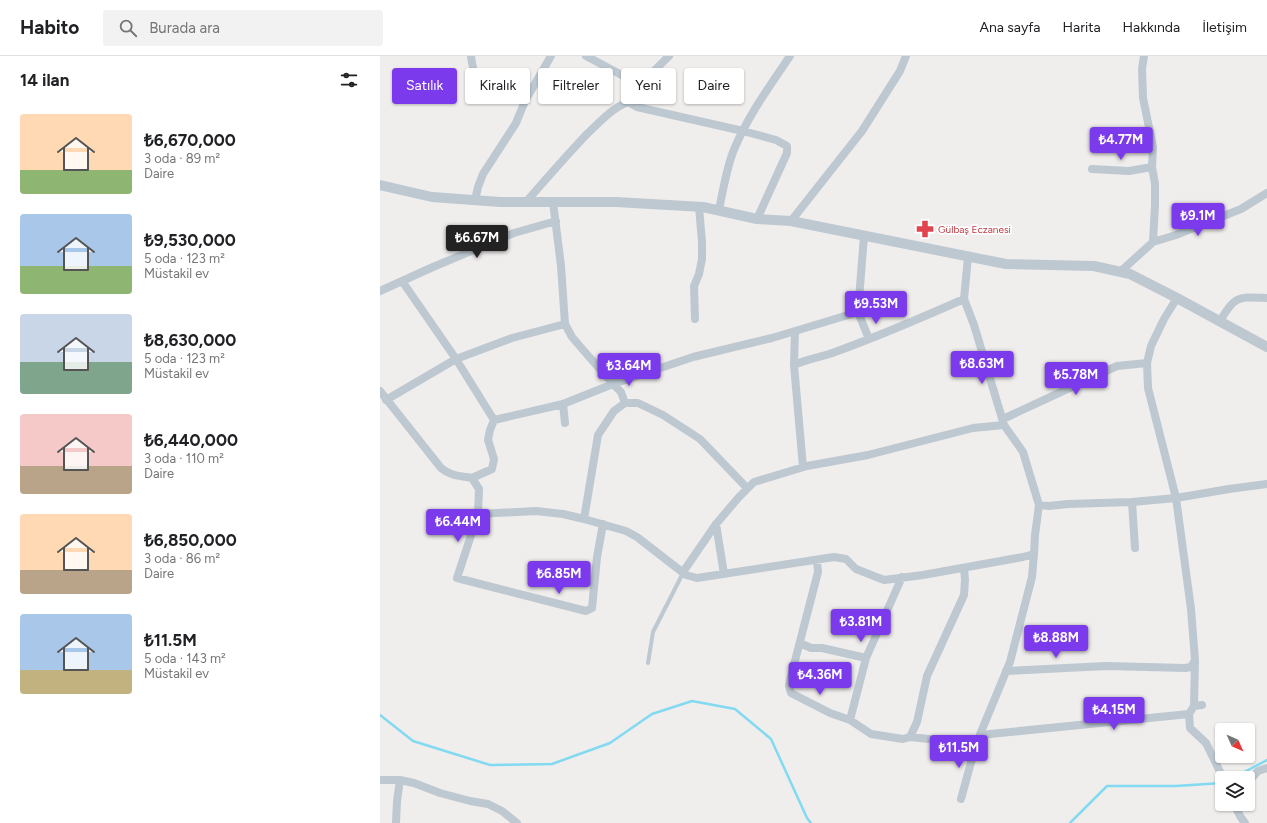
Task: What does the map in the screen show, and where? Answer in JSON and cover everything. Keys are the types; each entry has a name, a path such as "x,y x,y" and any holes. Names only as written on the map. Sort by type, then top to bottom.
{"street":[{"path":"470,56 473,68"},
{"path":"530,92 551,56"},
{"path":"586,56 621,75"},
{"path":"657,68 669,56"},
{"path":"720,210 733,152 754,110 790,56"},
{"path":"791,221 862,130 900,71 906,56"},
{"path":"1144,56 1142,69 1142,98 1153,147 1152,167 1155,184 1153,242"},
{"path":"475,200 483,174 516,123 524,104"},
{"path":"526,202 560,161 605,116 623,104"},
{"path":"632,104 637,107 743,131 776,140 788,146 787,153 758,219"},
{"path":"1092,169 1129,171 1152,167"},
{"path":"380,185 432,196 500,202 616,202 699,207 720,210 758,219 791,221 1006,264 1094,266 1130,274 1267,347"},
{"path":"1120,272 1153,242 1176,235 1241,209 1267,192"},
{"path":"553,202 561,266 565,324 572,337 621,392 625,403"},
{"path":"695,319 694,286 699,274 702,248 699,207"},
{"path":"380,291 514,233 556,221"},
{"path":"864,236 858,312 869,339"},
{"path":"961,799 976,744 1010,662 1032,577 1039,505 1023,452 1004,422 974,325 964,299 968,257"},
{"path":"402,281 456,359 494,420"},
{"path":"1220,321 1227,309 1235,300 1246,297 1267,298"},
{"path":"980,734 1188,714 1198,705 1191,609 1176,498 1148,388 1147,363 1151,346 1177,298"},
{"path":"794,364 830,354 913,322 964,299"},
{"path":"494,420 563,404 613,384 693,357 795,331 858,312"},
{"path":"386,400 456,359 512,338 565,324"},
{"path":"795,331 794,364 803,467"},
{"path":"683,572 716,524 754,482 803,467 868,455 973,428 1004,422 1117,366 1147,363"},
{"path":"380,391 441,468 446,473 455,476 472,478 492,469 494,459 488,440 494,420"},
{"path":"584,519 598,435 614,411 625,403 638,403 663,416 700,439 747,488"},
{"path":"563,404 565,423"},
{"path":"472,478 479,489 478,514 457,578 586,611 592,608 597,557 603,524"},
{"path":"1039,505 1049,506 1132,502 1176,498 1267,484"},
{"path":"1132,502 1135,548"},
{"path":"478,514 536,511 562,514 603,524 637,537 683,572 697,578 834,557 846,559 856,569 884,580 964,568 1034,554"},
{"path":"716,524 724,574"},
{"path":"817,560 818,572 788,686 791,693 830,713 850,720 872,734 903,739 910,737 976,744"},
{"path":"910,737 917,722 928,676 964,595 966,580 964,568"},
{"path":"850,720 866,658 902,577"},
{"path":"800,643 811,648 822,648 866,658"},
{"path":"1006,671 1106,666 1185,668 1191,667 1195,660"},
{"path":"1188,714 1190,728 1206,743 1220,771"},
{"path":"1255,774 1258,770 1267,768"},
{"path":"380,780 400,780 414,783 440,793 488,804 502,811 517,823"},
{"path":"396,823 400,780"},
{"path":"1238,811 1245,823"}],"lane":[{"path":"648,663 652,632 683,572"}],"waterway":[{"path":"380,715 413,741 490,765 552,764 610,743 652,714 692,701 735,709 771,739 807,818 811,823"},
{"path":"1246,771 1267,760"},
{"path":"1070,823 1107,786 1176,786 1215,783"}],"place":[{"name":"Gülbaş Eczanesi","path":"925,229"}]}
